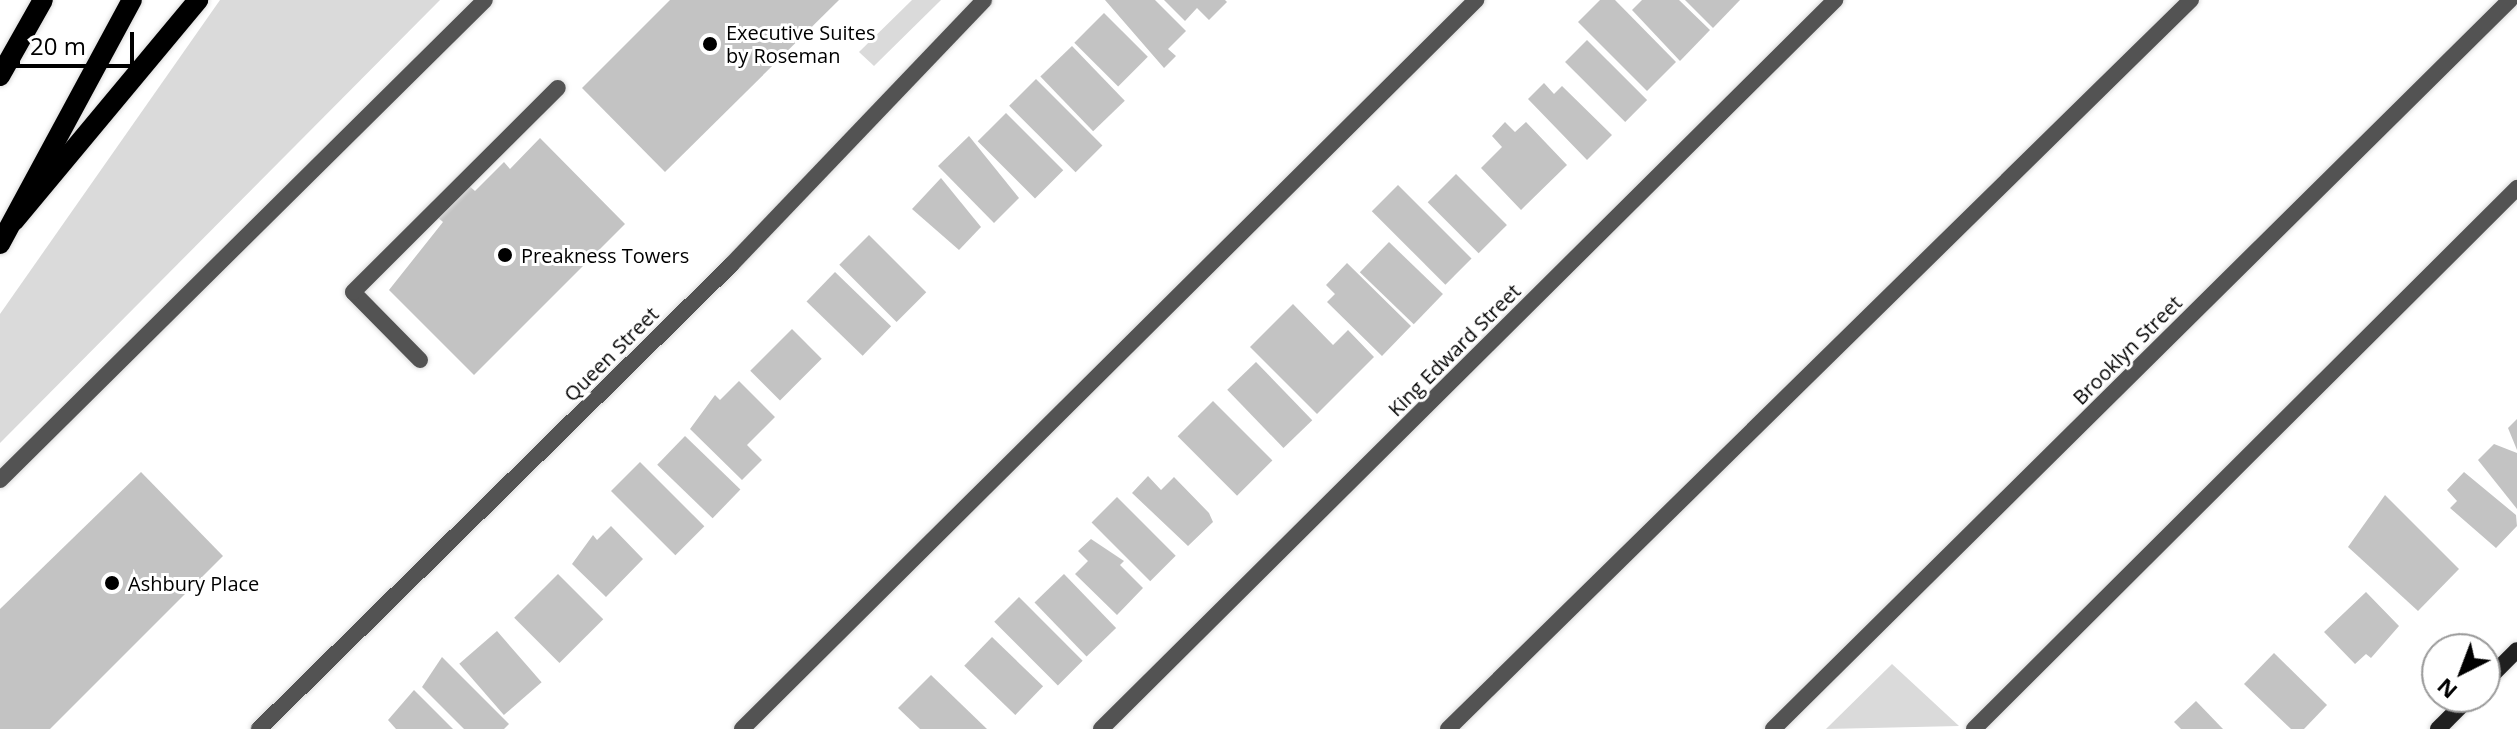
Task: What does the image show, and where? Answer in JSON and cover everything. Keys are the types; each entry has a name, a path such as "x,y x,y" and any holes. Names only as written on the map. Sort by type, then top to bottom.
{"main road":[{"path":"0,76 43,0"},
{"path":"0,244 132,0"},
{"path":"14,221 198,0"}],"street":[{"path":"0,480 485,0"},
{"name":"Queen Street","path":"259,729 731,265 984,0"},
{"path":"742,729 1476,0"},
{"name":"King Edward Street","path":"1101,729 1835,0"},
{"path":"1448,729 2191,0"},
{"name":"Brooklyn Street","path":"1773,729 2510,0"},
{"path":"420,360 353,292 558,88"},
{"path":"1974,729 2517,188"},
{"path":"2501,666 2517,650"},
{"path":"2438,729 2454,713"}],"shaded area":[{"path":"220,0 440,0 0,443 0,314"},
{"path":"912,0 941,0 874,66 859,52"},
{"path":"1892,664 1959,726 1826,729"}],"building":[{"name":"Executive Suites by Roseman","path":"670,0 839,0 665,172 582,88"},
{"path":"1105,0 1155,0 1186,31 1168,49 1176,56 1164,68"},
{"path":"1164,0 1227,2 1209,20 1197,8 1185,21"},
{"path":"1600,0 1615,0 1676,62 1647,91 1578,22"},
{"path":"1642,0 1679,0 1710,30 1680,61 1632,10"},
{"path":"1685,0 1740,0 1713,28"},
{"path":"1104,13 1148,57 1118,87 1074,43"},
{"path":"1587,40 1647,100 1625,122 1565,62"},
{"path":"1072,46 1125,101 1093,131 1040,77"},
{"path":"1036,79 1102,145 1076,172 1009,106"},
{"path":"1544,83 1554,94 1562,86 1612,135 1587,160 1528,99"},
{"path":"1006,113 1063,170 1035,199 978,141"},
{"path":"1505,122 1515,132 1526,122 1567,165 1521,210 1481,168 1502,147 1492,136"},
{"path":"969,136 1019,198 994,223 938,166"},
{"name":"Preakness Towers","path":"540,138 625,224 474,375 389,290 443,222 435,215 467,184 475,191 504,162 510,169"},
{"path":"1456,174 1507,225 1479,253 1428,202"},
{"path":"941,178 981,227 959,250 912,209"},
{"path":"1398,185 1472,259 1445,285 1372,211"},
{"path":"869,235 926,292 897,322 839,265"},
{"path":"1389,242 1443,294 1414,324 1360,272"},
{"path":"1347,263 1411,326 1382,356 1327,302 1335,294 1326,285"},
{"path":"835,272 891,326 863,356 807,301"},
{"path":"1293,304 1333,345 1348,330 1374,357 1317,414 1250,347"},
{"path":"792,329 822,359 780,400 750,371"},
{"path":"1256,362 1312,420 1283,448 1227,390"},
{"path":"739,381 775,417 747,445 762,460 742,480 690,429 715,395 720,400"},
{"path":"1213,401 1272,460 1237,496 1178,436"},
{"path":"2517,419 2517,450 2508,428"},
{"path":"685,436 740,489 713,518 657,465"},
{"path":"2494,444 2517,453 2517,509 2478,460"},
{"path":"640,462 704,526 675,555 611,491"},
{"name":"Ashbury Place","path":"141,472 223,556 50,729 0,729 0,609"},
{"path":"2464,472 2516,515 2517,526 2496,548 2450,508 2457,501 2447,490"},
{"path":"1148,476 1161,490 1174,477 1209,513 1213,522 1188,546 1132,493"},
{"path":"2385,495 2459,569 2418,611 2348,547"},
{"path":"1117,497 1176,556 1150,581 1092,522"},
{"path":"611,526 643,559 606,597 572,564 593,535 597,540"},
{"path":"1091,539 1124,561 1120,565 1143,588 1117,615 1075,574 1088,561 1078,551"},
{"path":"558,574 603,619 559,663 514,618"},
{"path":"1064,574 1116,628 1087,656 1035,602"},
{"path":"2366,592 2399,626 2371,658 2366,654 2355,664 2324,632"},
{"path":"1019,597 1083,661 1058,685 994,622"},
{"path":"497,631 542,682 504,715 459,664"},
{"path":"992,637 1043,686 1015,715 964,666"},
{"path":"2274,653 2327,705 2304,729 2291,729 2244,684"},
{"path":"442,657 509,724 504,729 464,729 422,687"},
{"path":"931,675 987,729 920,729 898,708"},
{"path":"414,690 453,729 396,729 388,720"},
{"path":"2196,701 2223,729 2181,729 2174,722"}],"place":[{"name":"Executive Suites by Roseman","path":"710,44"},
{"name":"Preakness Towers","path":"505,255"},
{"name":"Ashbury Place","path":"112,583"}]}
